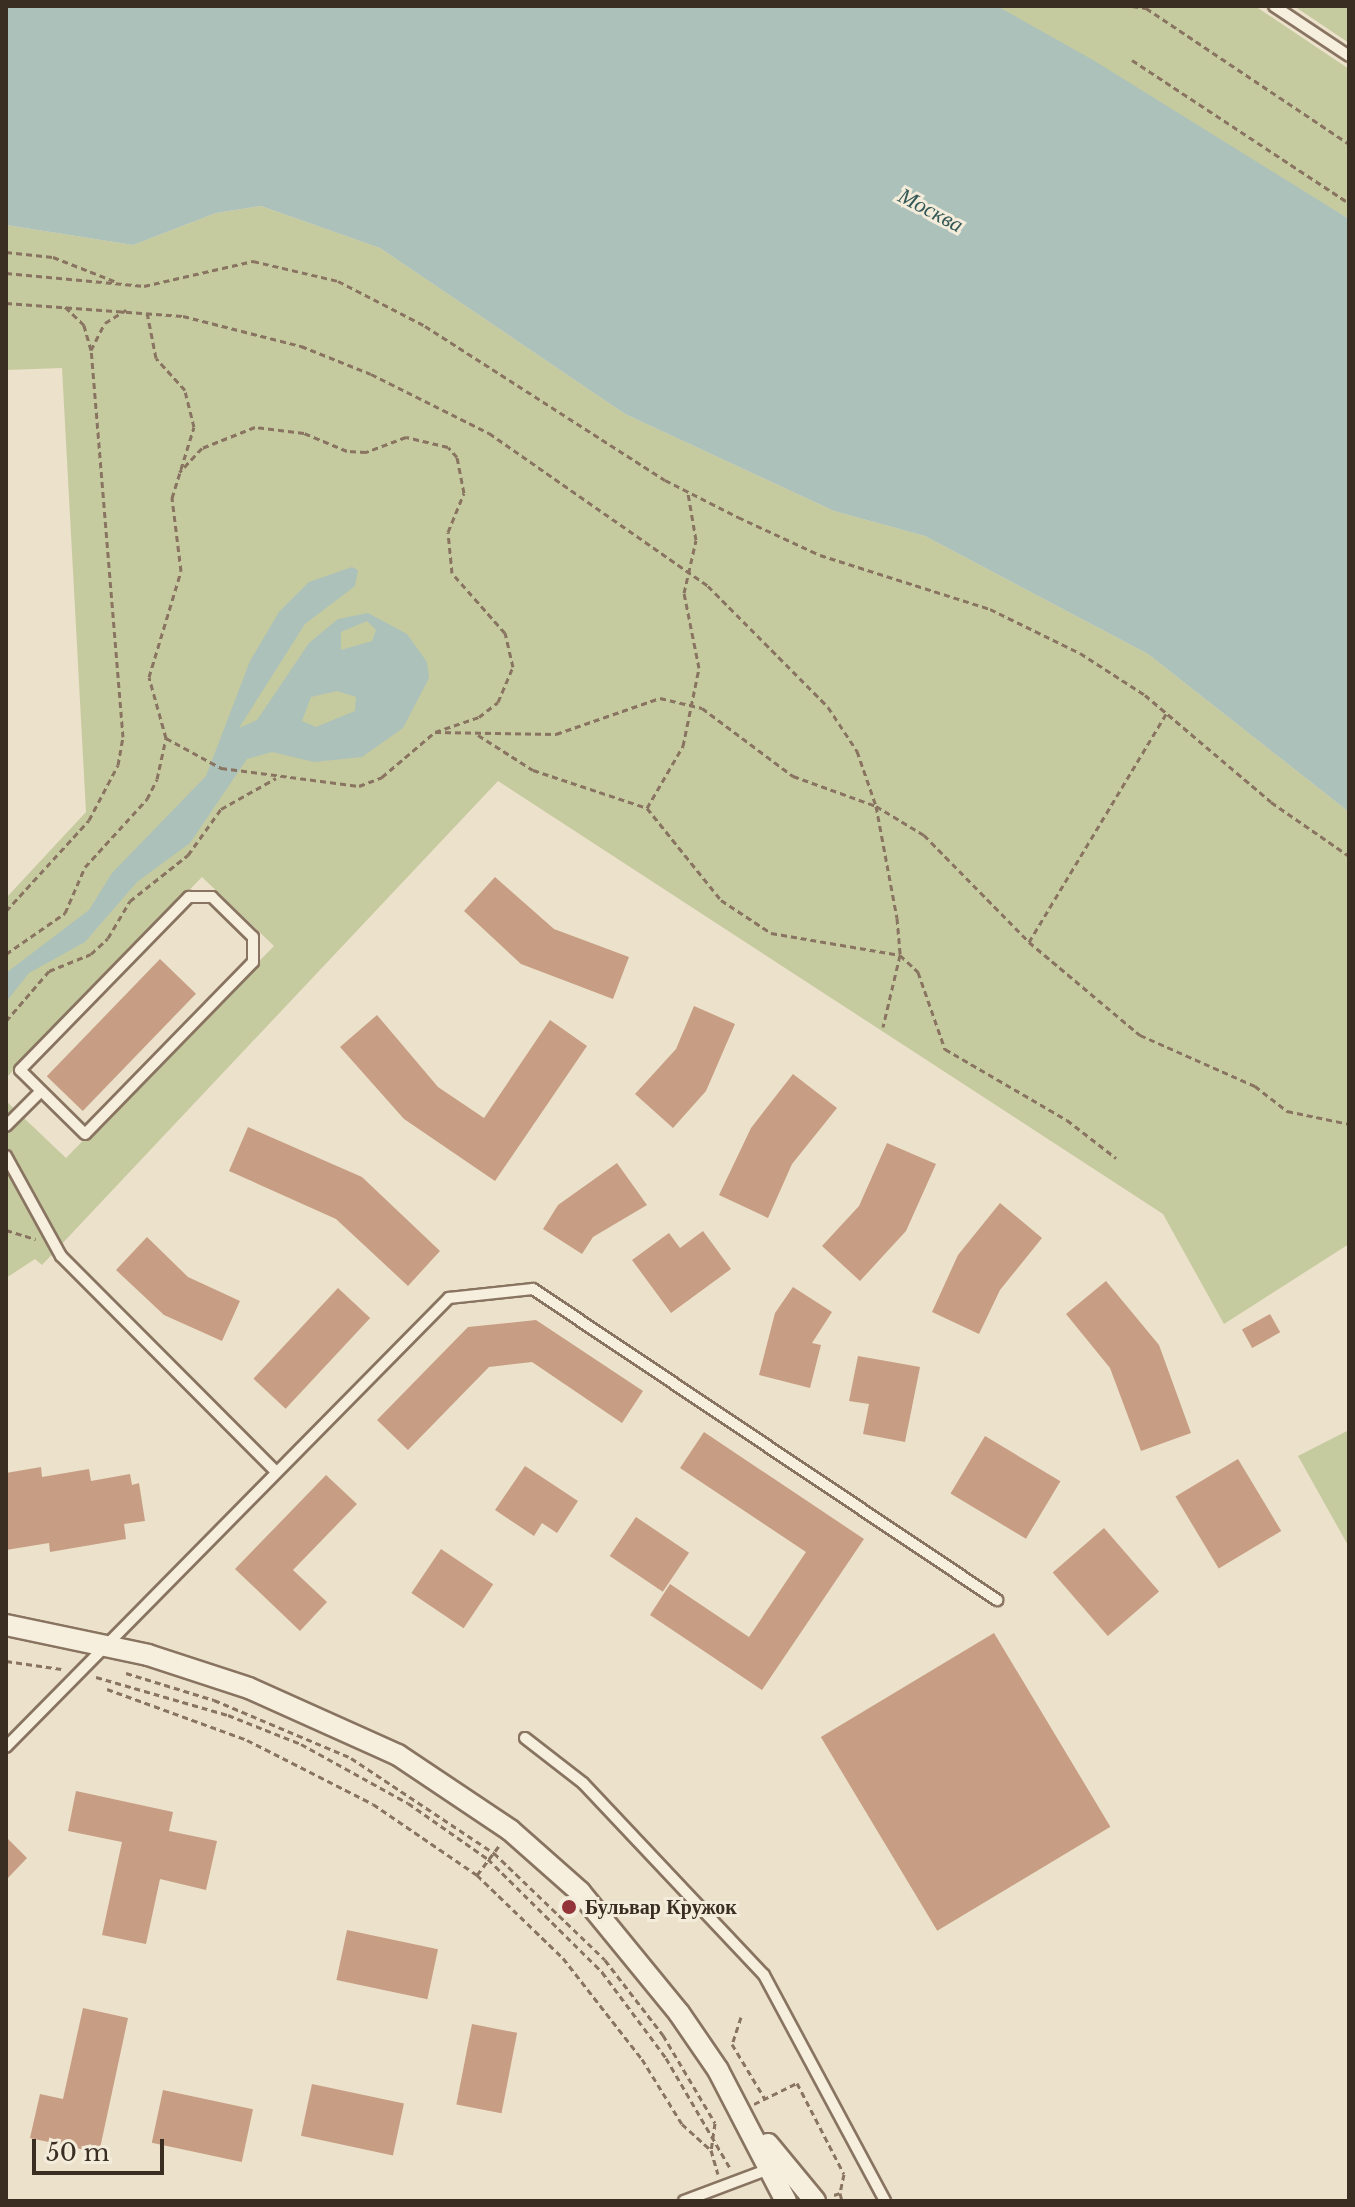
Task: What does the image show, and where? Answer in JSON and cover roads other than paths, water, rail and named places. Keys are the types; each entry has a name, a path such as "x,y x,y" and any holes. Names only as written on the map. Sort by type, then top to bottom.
{"street":[{"path":"6,1625 105,1645 249,1688 398,1755 510,1830 580,1892 650,1974 778,2166 815,2201"},
{"path":"778,2166 786,2201"}],"lane":[{"path":"1274,6 1349,56"},
{"path":"189,897 212,897 253,937 253,962 85,1134 41,1091 20,1070 189,897"},
{"path":"6,1126 41,1091"},
{"path":"6,1156 55,1245 276,1472"},
{"path":"6,1747 449,1298 533,1289 997,1600"},
{"path":"525,1738 583,1783 764,1975 885,2201"},
{"path":"684,2201 778,2166"}],"water":[{"name":"Москва","path":"6,6 997,6 1093,60 1349,219 1349,812 1148,654 925,536 834,511 625,414 380,248 261,206 216,213 133,245 6,225"},
{"path":"352,567 358,570 355,586 305,624 239,728 257,720 309,643 338,619 368,613 407,634 427,662 429,678 403,728 362,757 314,762 272,752 247,759 190,843 137,882 85,942 29,973 6,1002 6,973 89,910 112,873 206,776 250,661 279,612 309,582","holes":["367,621 376,630 372,641 341,650 341,632","337,691 356,697 355,711 316,727 302,721 311,697"]}],"place":[{"name":"Бульвар Кружок","path":"569,1907"}]}
